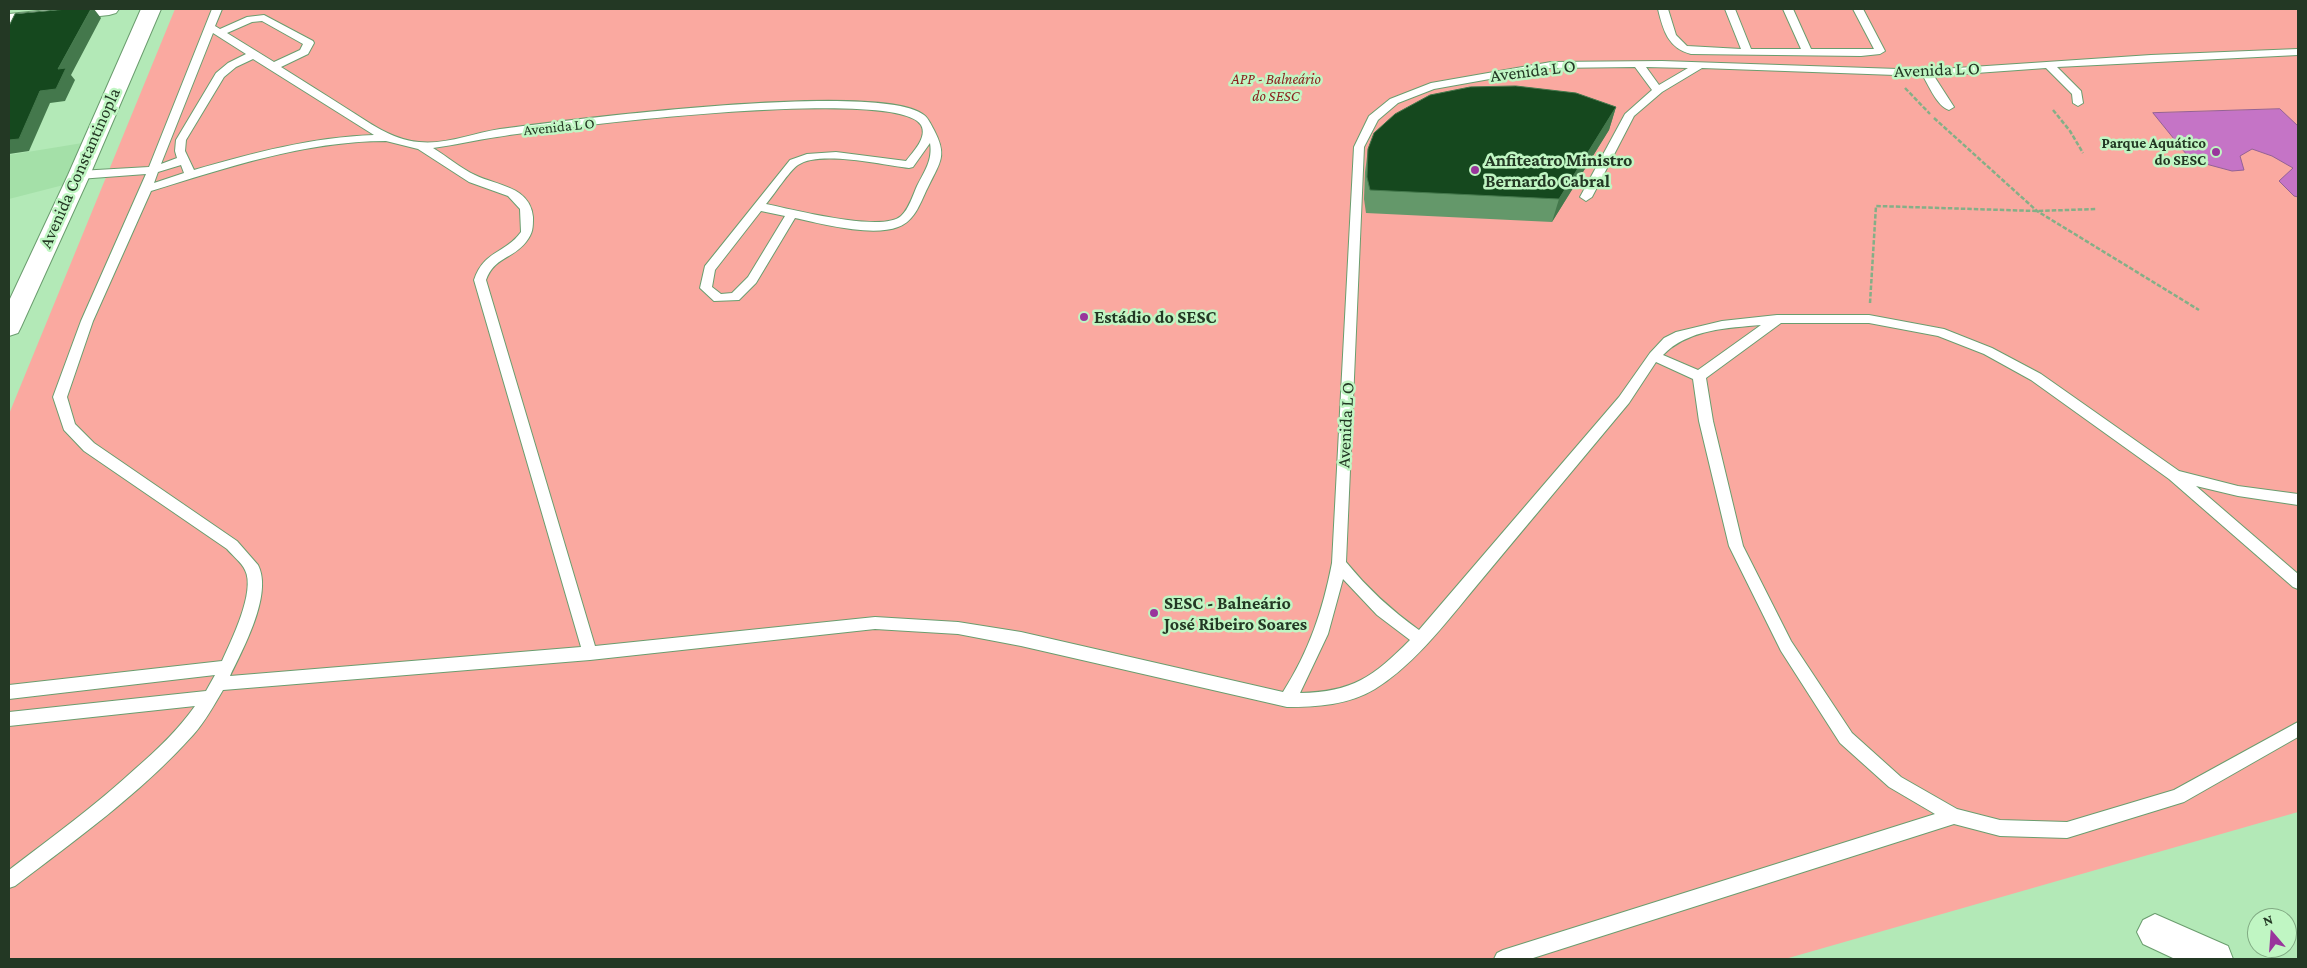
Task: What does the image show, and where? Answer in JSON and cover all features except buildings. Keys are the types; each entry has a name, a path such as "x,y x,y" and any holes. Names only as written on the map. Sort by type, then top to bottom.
{"street":[{"path":"9,20 109,9"},
{"name":"Avenida Constantinopla","path":"9,327 79,175 151,9"},
{"path":"2155,932 2215,959"}],"lane":[{"path":"9,880 102,809 167,751 189,728 215,690 227,667 246,626 254,594 252,569 232,545 89,446 69,426 60,397 86,321 215,30 217,9"},
{"path":"1662,9 1672,40 1680,49 1691,52 1780,51 1861,53 1880,51 1858,9"},
{"path":"1730,9 1747,51"},
{"path":"1788,9 1807,52"},
{"path":"215,30 250,19 264,18 309,44 304,52 274,66"},
{"path":"215,30 387,138"},
{"path":"1780,51 1787,68"},
{"name":"Avenida L O","path":"1287,700 1308,668 1320,641 1332,602 1339,563 1359,147 1373,118 1394,101 1431,86 1551,65 1700,65 1927,73 2298,52"},
{"path":"190,176 179,146 181,140 220,75 232,65 255,54"},
{"path":"1638,64 1658,90"},
{"path":"1586,197 1630,114 1658,90 1700,65"},
{"path":"2050,65 2077,93 2078,103"},
{"path":"1927,73 1936,90 1949,107"},
{"name":"Avenida L O","path":"146,189 252,158 296,148 387,138 421,146 498,133 719,110 797,105 860,104 904,108 921,117 930,131"},
{"path":"792,213 752,280 735,297 718,298 706,288 709,270 757,206 794,162 808,156 826,154 909,165 929,138 930,131"},
{"path":"757,206 863,227 891,226 903,221 936,163 937,141 930,131"},
{"path":"421,146 437,154 451,166 473,179 508,191 521,200 527,212 527,232 516,245 492,258 483,269 480,280 590,653"},
{"path":"79,175 152,170 173,165 184,159"},
{"path":"1699,376 1778,319"},
{"path":"9,719 215,690 875,623 958,628 1022,639 1287,700 1321,700 1360,690 1390,669 1420,639 1624,400 1654,356 1672,339 1698,331 1733,324 1778,319 1868,319 1940,332 1988,351 2036,377 2174,475 2298,583"},
{"path":"1654,356 1699,376"},
{"path":"1699,376 1706,422 1736,546 1786,646 1846,738 1894,782 1954,816 2000,828 2067,830 2178,797 2298,729"},
{"path":"2174,475 2238,491 2298,500"},
{"path":"1339,563 1358,587 1382,611 1420,639"},
{"path":"9,692 227,667"},
{"path":"1503,959 1954,816"}],"path":[{"path":"1891,72 1919,104 2037,211 2198,310"},
{"path":"2053,110 2070,131 2083,153"},
{"path":"1868,319 1876,206 2037,211 2096,210"}],"shaded area":[{"name":"Parque Aquático do SESC","path":"2280,109 2298,126 2298,197 2294,196 2279,181 2293,168 2272,156 2252,149 2240,156 2244,170 2232,171 2191,160 2153,113"},
{"path":"101,140 83,180 9,199 9,155"}],"green space":[{"name":"SESC - Balneário José Ribeiro Soares","path":"175,9 2298,9 2298,812 1785,959 9,959 9,414"}],"place":[{"name":"Parque Aquático do SESC","path":"2216,152"},
{"name":"Anfiteatro Ministro Bernardo Cabral","path":"1475,170"},
{"name":"Estádio do SESC","path":"1084,317"},
{"name":"SESC - Balneário José Ribeiro Soares","path":"1154,613"}],"park label":[{"name":"APP - Balneário do SESC","path":"1276,88"}]}
